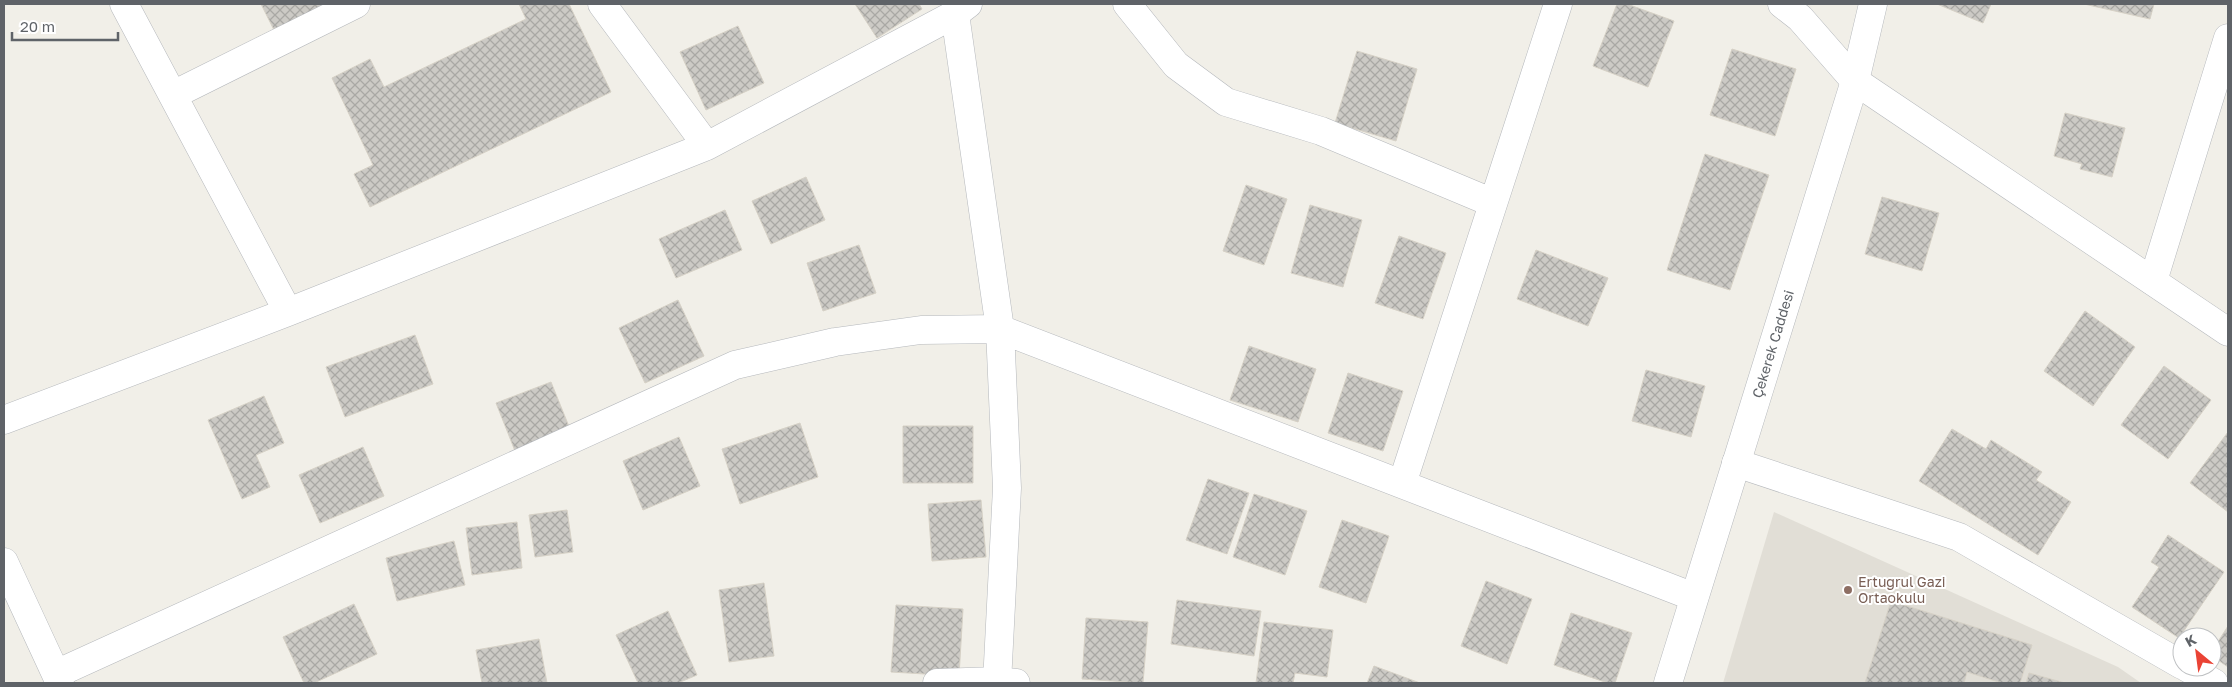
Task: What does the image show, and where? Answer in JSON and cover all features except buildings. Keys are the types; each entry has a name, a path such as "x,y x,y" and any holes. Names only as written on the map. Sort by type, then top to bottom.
{"street":[{"path":"124,4 288,312"},
{"path":"173,95 356,4"},
{"path":"602,4 707,146"},
{"path":"1127,4 1176,65 1226,102 1321,131 1494,203"},
{"path":"1402,484 1558,4"},
{"path":"1782,4 1800,18 1855,81 2228,332"},
{"name":"Çekerek Caddesi","path":"1668,683 1855,81 1873,4"},
{"path":"4,420 288,312 707,146 961,9 1000,330 1007,488 1004,682 938,683"},
{"path":"2153,281 2228,38"},
{"path":"4,562 58,679 735,365 835,342 921,330 1000,330 1694,597"},
{"path":"1736,463 1959,537 2172,659"}],"shaded area":[{"name":"Ertuğrul Gazi Ortaokulu","path":"1774,512 2118,667 2141,683 1723,683"}],"place":[{"name":"Ertuğrul Gazi Ortaokulu","path":"1848,590"}]}
